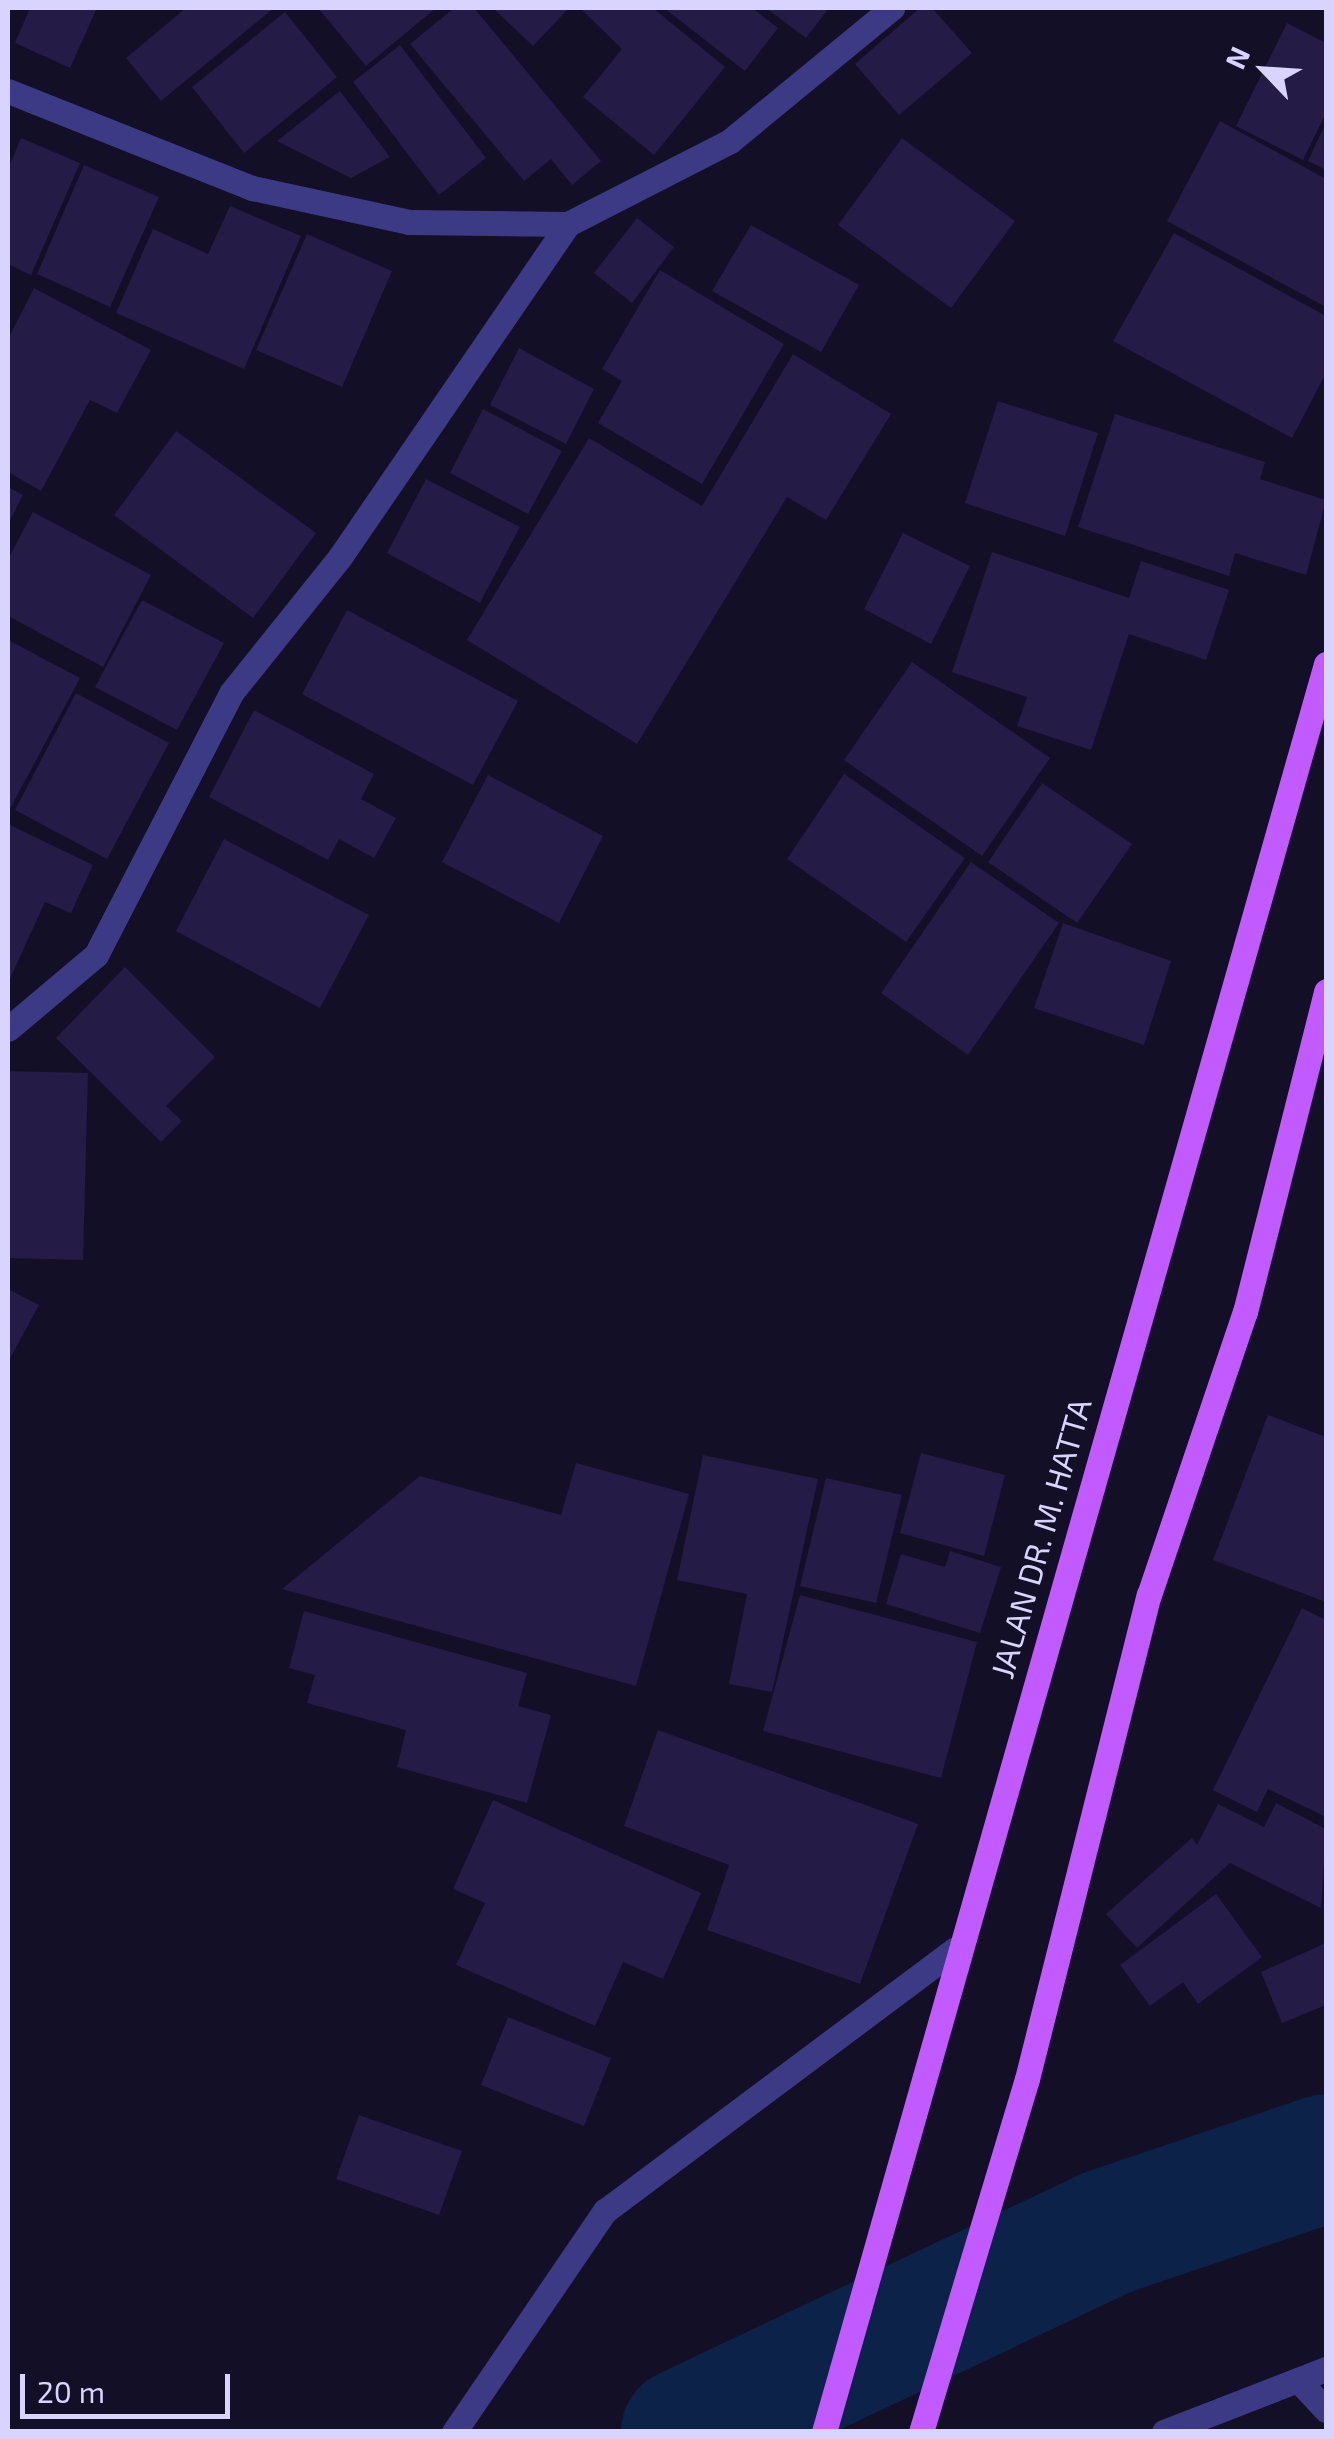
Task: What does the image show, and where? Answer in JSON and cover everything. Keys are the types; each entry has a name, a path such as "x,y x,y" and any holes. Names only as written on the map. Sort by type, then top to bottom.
{"main road":[{"name":"JALAN DR. M. HATTA","path":"824,2432 907,2154 955,1948 1326,664"},
{"path":"921,2432 1027,2079 1150,1595 1245,1312 1326,992"}],"street":[{"path":"8,91 252,188 408,222 568,224 730,141 892,8"},
{"path":"8,1030 96,955 231,693 351,541 568,224"},
{"path":"454,2432 605,2211 955,1948"},
{"path":"1164,2432 1326,2369"},
{"path":"1298,2380 1326,2410"}],"building":[{"path":"30,8 97,8 70,68 15,43"},
{"path":"186,8 274,8 161,101 126,58"},
{"path":"318,8 436,8 366,66"},
{"path":"454,8 474,8 601,161 572,185 551,159 524,181 410,44"},
{"path":"493,8 569,8 533,46"},
{"path":"580,8 653,8 725,67 654,155 583,97 622,49"},
{"path":"664,8 752,8 778,28 745,71"},
{"path":"766,8 829,8 806,38"},
{"path":"920,8 932,8 972,53 899,115 855,64"},
{"path":"285,12 337,77 244,153 192,87"},
{"path":"1287,23 1326,43 1326,113 1303,160 1236,126"},
{"path":"400,45 486,158 439,195 353,82"},
{"path":"340,91 390,157 351,178 277,141"},
{"path":"1220,121 1326,179 1326,307 1167,221"},
{"path":"1326,123 1326,170 1308,161"},
{"path":"21,138 80,163 31,275 8,264 8,169"},
{"path":"902,138 1015,221 951,308 838,225"},
{"path":"84,165 159,197 110,307 37,274"},
{"path":"230,206 301,236 244,369 116,313 153,229 208,254"},
{"path":"637,218 674,247 632,303 594,273"},
{"path":"751,225 859,285 821,352 712,291"},
{"path":"1174,233 1326,316 1326,373 1292,438 1113,341"},
{"path":"307,234 392,271 342,387 256,350"},
{"path":"660,270 784,344 702,484 598,423 622,381 602,369"},
{"path":"34,288 151,350 117,413 90,400 41,491 8,472 8,339"},
{"path":"519,348 594,389 566,444 490,405"},
{"path":"793,354 891,414 826,520 787,497 637,744 467,640 589,438 702,506"},
{"path":"998,401 1098,433 1065,536 965,503"},
{"path":"483,409 562,451 528,514 450,473"},
{"path":"1115,414 1265,462 1260,479 1326,500 1306,575 1235,553 1229,576 1078,527"},
{"path":"176,431 316,533 253,618 114,515"},
{"path":"426,479 520,527 480,603 387,553"},
{"path":"8,487 23,495 8,524"},
{"path":"33,512 151,575 103,667 8,616 8,559"},
{"path":"903,533 970,566 931,644 864,609"},
{"path":"992,552 1129,598 1141,561 1229,590 1206,660 1129,634 1091,750 1017,726 1027,697 952,672"},
{"path":"142,600 224,643 177,730 95,687"},
{"path":"347,610 518,701 473,785 302,694"},
{"path":"8,640 80,678 11,807 8,805"},
{"path":"912,662 1050,758 982,856 844,760"},
{"path":"76,693 169,743 107,859 15,810"},
{"path":"254,710 374,774 361,799 396,818 374,858 339,839 328,860 209,797"},
{"path":"844,774 965,858 906,942 787,859"},
{"path":"488,775 603,836 559,923 442,862"},
{"path":"1042,783 1132,844 1077,923 988,862"},
{"path":"8,824 93,865 71,913 45,902 8,983"},
{"path":"224,839 369,915 320,1008 176,931"},
{"path":"971,862 1059,923 968,1055 881,993"},
{"path":"1063,923 1171,961 1144,1045 1034,1008"},
{"path":"125,967 215,1057 166,1106 182,1121 161,1142 56,1038"},
{"path":"8,1071 88,1073 83,1260 8,1258"},
{"path":"8,1289 39,1305 8,1362"},
{"path":"1268,1415 1326,1437 1326,1602 1213,1560"},
{"path":"921,1453 1005,1475 984,1556 900,1533"},
{"path":"703,1455 818,1479 772,1692 729,1684 747,1594 677,1580"},
{"path":"576,1463 689,1494 636,1686 282,1589 420,1476 561,1515"},
{"path":"826,1478 902,1495 876,1603 800,1586"},
{"path":"950,1551 1001,1567 980,1633 886,1604 901,1554 945,1567"},
{"path":"800,1595 977,1642 941,1778 763,1731"},
{"path":"1302,1608 1326,1620 1326,1817 1268,1789 1257,1812 1213,1790"},
{"path":"304,1611 527,1673 518,1706 551,1715 527,1803 397,1767 406,1730 307,1703 315,1675 289,1668"},
{"path":"658,1730 918,1824 860,1984 707,1930 729,1865 624,1826"},
{"path":"493,1800 701,1893 663,1979 623,1962 595,2026 456,1965 485,1903 453,1889"},
{"path":"1276,1803 1326,1829 1321,1908 1230,1863 1137,1948 1106,1914 1192,1838 1197,1845 1218,1804 1264,1827"},
{"path":"1216,1894 1262,1957 1198,2004 1183,1982 1150,2006 1120,1965"},
{"path":"1326,1943 1326,2005 1282,2023 1261,1972"},
{"path":"508,2017 611,2058 584,2126 481,2085"},
{"path":"359,2115 462,2151 439,2215 336,2179"}],"waterway":[{"path":"685,2432 1108,2232 1326,2158"}]}
